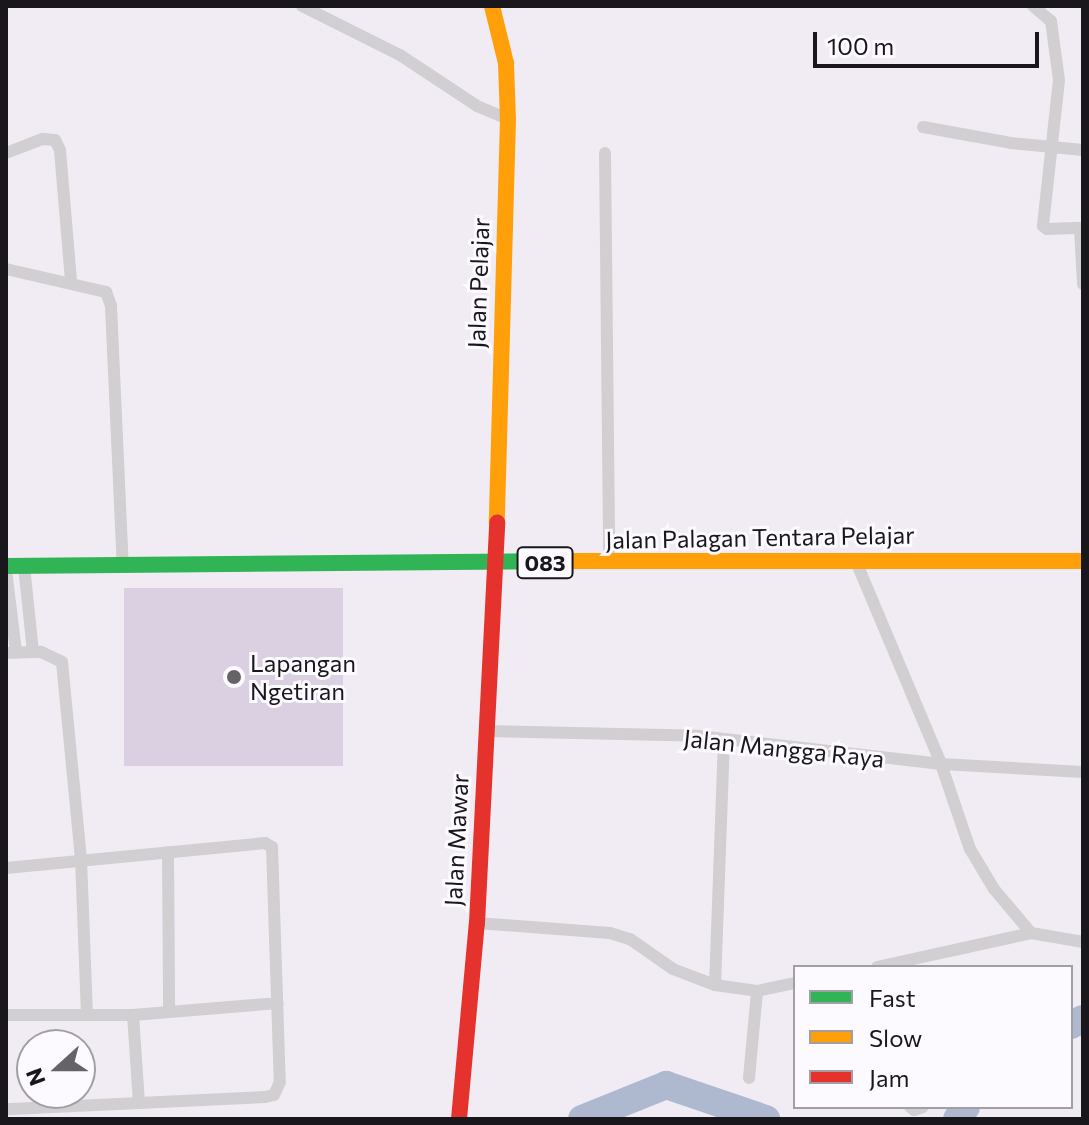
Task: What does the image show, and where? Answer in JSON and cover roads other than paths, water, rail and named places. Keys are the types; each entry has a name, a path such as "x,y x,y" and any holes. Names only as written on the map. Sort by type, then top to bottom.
{"street":[{"path":"302,6 326,21 400,55 477,106 508,119"},
{"name":"Jalan Pelajar","path":"492,6 506,63 508,119 499,359 497,564"},
{"path":"1033,6 1051,21 1059,80 1043,226 1047,229 1082,228 1083,284"},
{"path":"923,127 1052,148 1083,150"},
{"path":"6,153 43,139 55,140 60,150 71,282"},
{"path":"605,153 609,563"},
{"path":"6,269 106,292 111,306 123,566"},
{"path":"855,559 941,764 970,849 994,889 1031,933"},
{"name":"Jalan Palagan Tentara Pelajar","path":"6,568 855,559 1083,561"},
{"name":"Jalan Mawar","path":"459,1119 477,923 485,731 497,564"},
{"path":"24,566 33,652"},
{"path":"6,568 11,653 54,655 62,662 81,859 87,1015"},
{"name":"Jalan Mangga Raya","path":"485,731 724,739 941,764 1083,772"},
{"path":"715,985 724,739"},
{"path":"6,868 265,843 272,847 280,1082 274,1095 6,1109"},
{"path":"168,852 169,1011"},
{"path":"477,923 610,933 630,939 673,969 715,985 757,991 793,983"},
{"path":"886,965 1031,933 1083,942"},
{"path":"749,1078 757,991"},
{"path":"6,1015 133,1015 278,1003"},
{"path":"133,1015 139,1103"}],"waterway":[{"path":"1073,1024 1083,1019"},
{"path":"582,1119 666,1085 766,1119"},
{"path":"957,1119 964,1109"}],"place":[{"name":"Lapangan Ngetiran","path":"234,677"}]}
